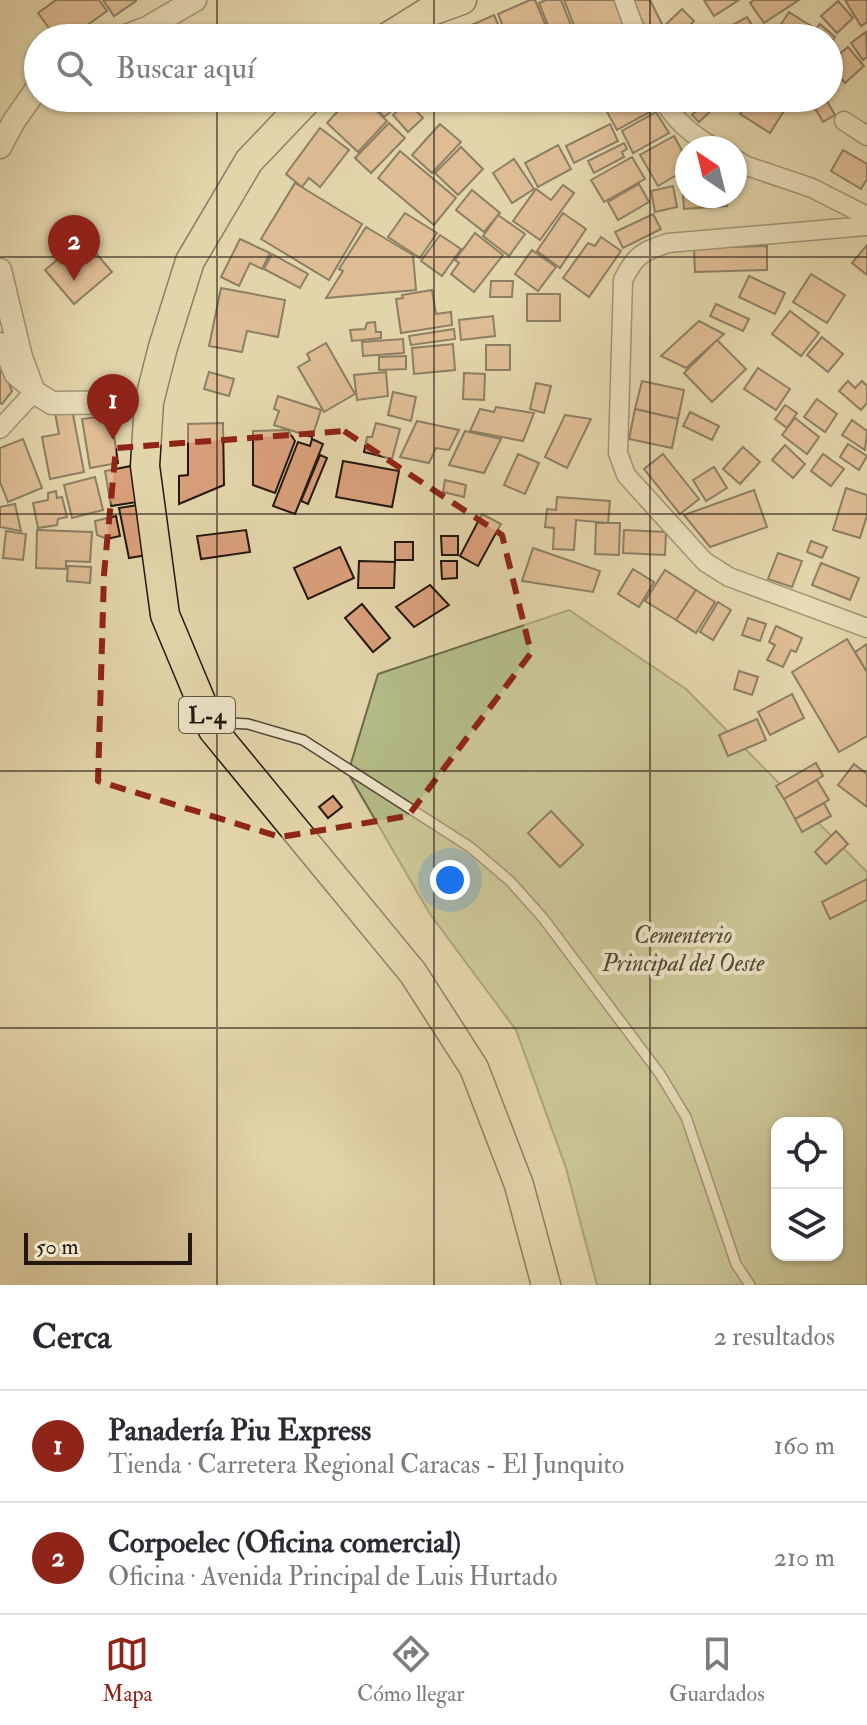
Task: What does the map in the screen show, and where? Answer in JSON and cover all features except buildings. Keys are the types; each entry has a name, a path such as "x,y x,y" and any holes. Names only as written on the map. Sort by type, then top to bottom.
{"main road":[{"path":"408,24 426,13 462,0"},
{"name":"L-4","path":"296,112 249,161 190,261 163,347 149,402 145,466 165,615 213,730 413,973 474,1068 519,1185 546,1285"}],"street":[{"path":"154,24 195,0"},
{"path":"624,0 633,24"},
{"path":"0,147 24,107"},
{"path":"670,112 696,136"},
{"path":"844,121 867,136"},
{"path":"747,166 812,188 867,216"},
{"path":"867,226 668,243 646,251 632,262 623,280 618,453 626,475 705,562 729,577 867,628"},
{"path":"0,270 21,357 34,392"},
{"path":"0,342 14,375 52,403 149,402"},
{"path":"0,429 34,392"}],"lane":[{"path":"210,722 248,724 303,740 470,847 510,881 543,918 660,1074 686,1117 736,1264 750,1285"}],"highlighted area":[{"path":"344,431 502,535 531,653 408,816 280,837 98,781 104,574 116,448"}],"green space":[{"name":"Cementerio Principal del Oeste","path":"569,610 686,689 867,872 867,1285 597,1285 566,1168 516,1030 430,914 348,773 378,674"}],"place":[{"name":"Corpoelec (Oficina comercial)","path":"74,281"},
{"name":"Panadería Piu Express","path":"113,440"}]}
